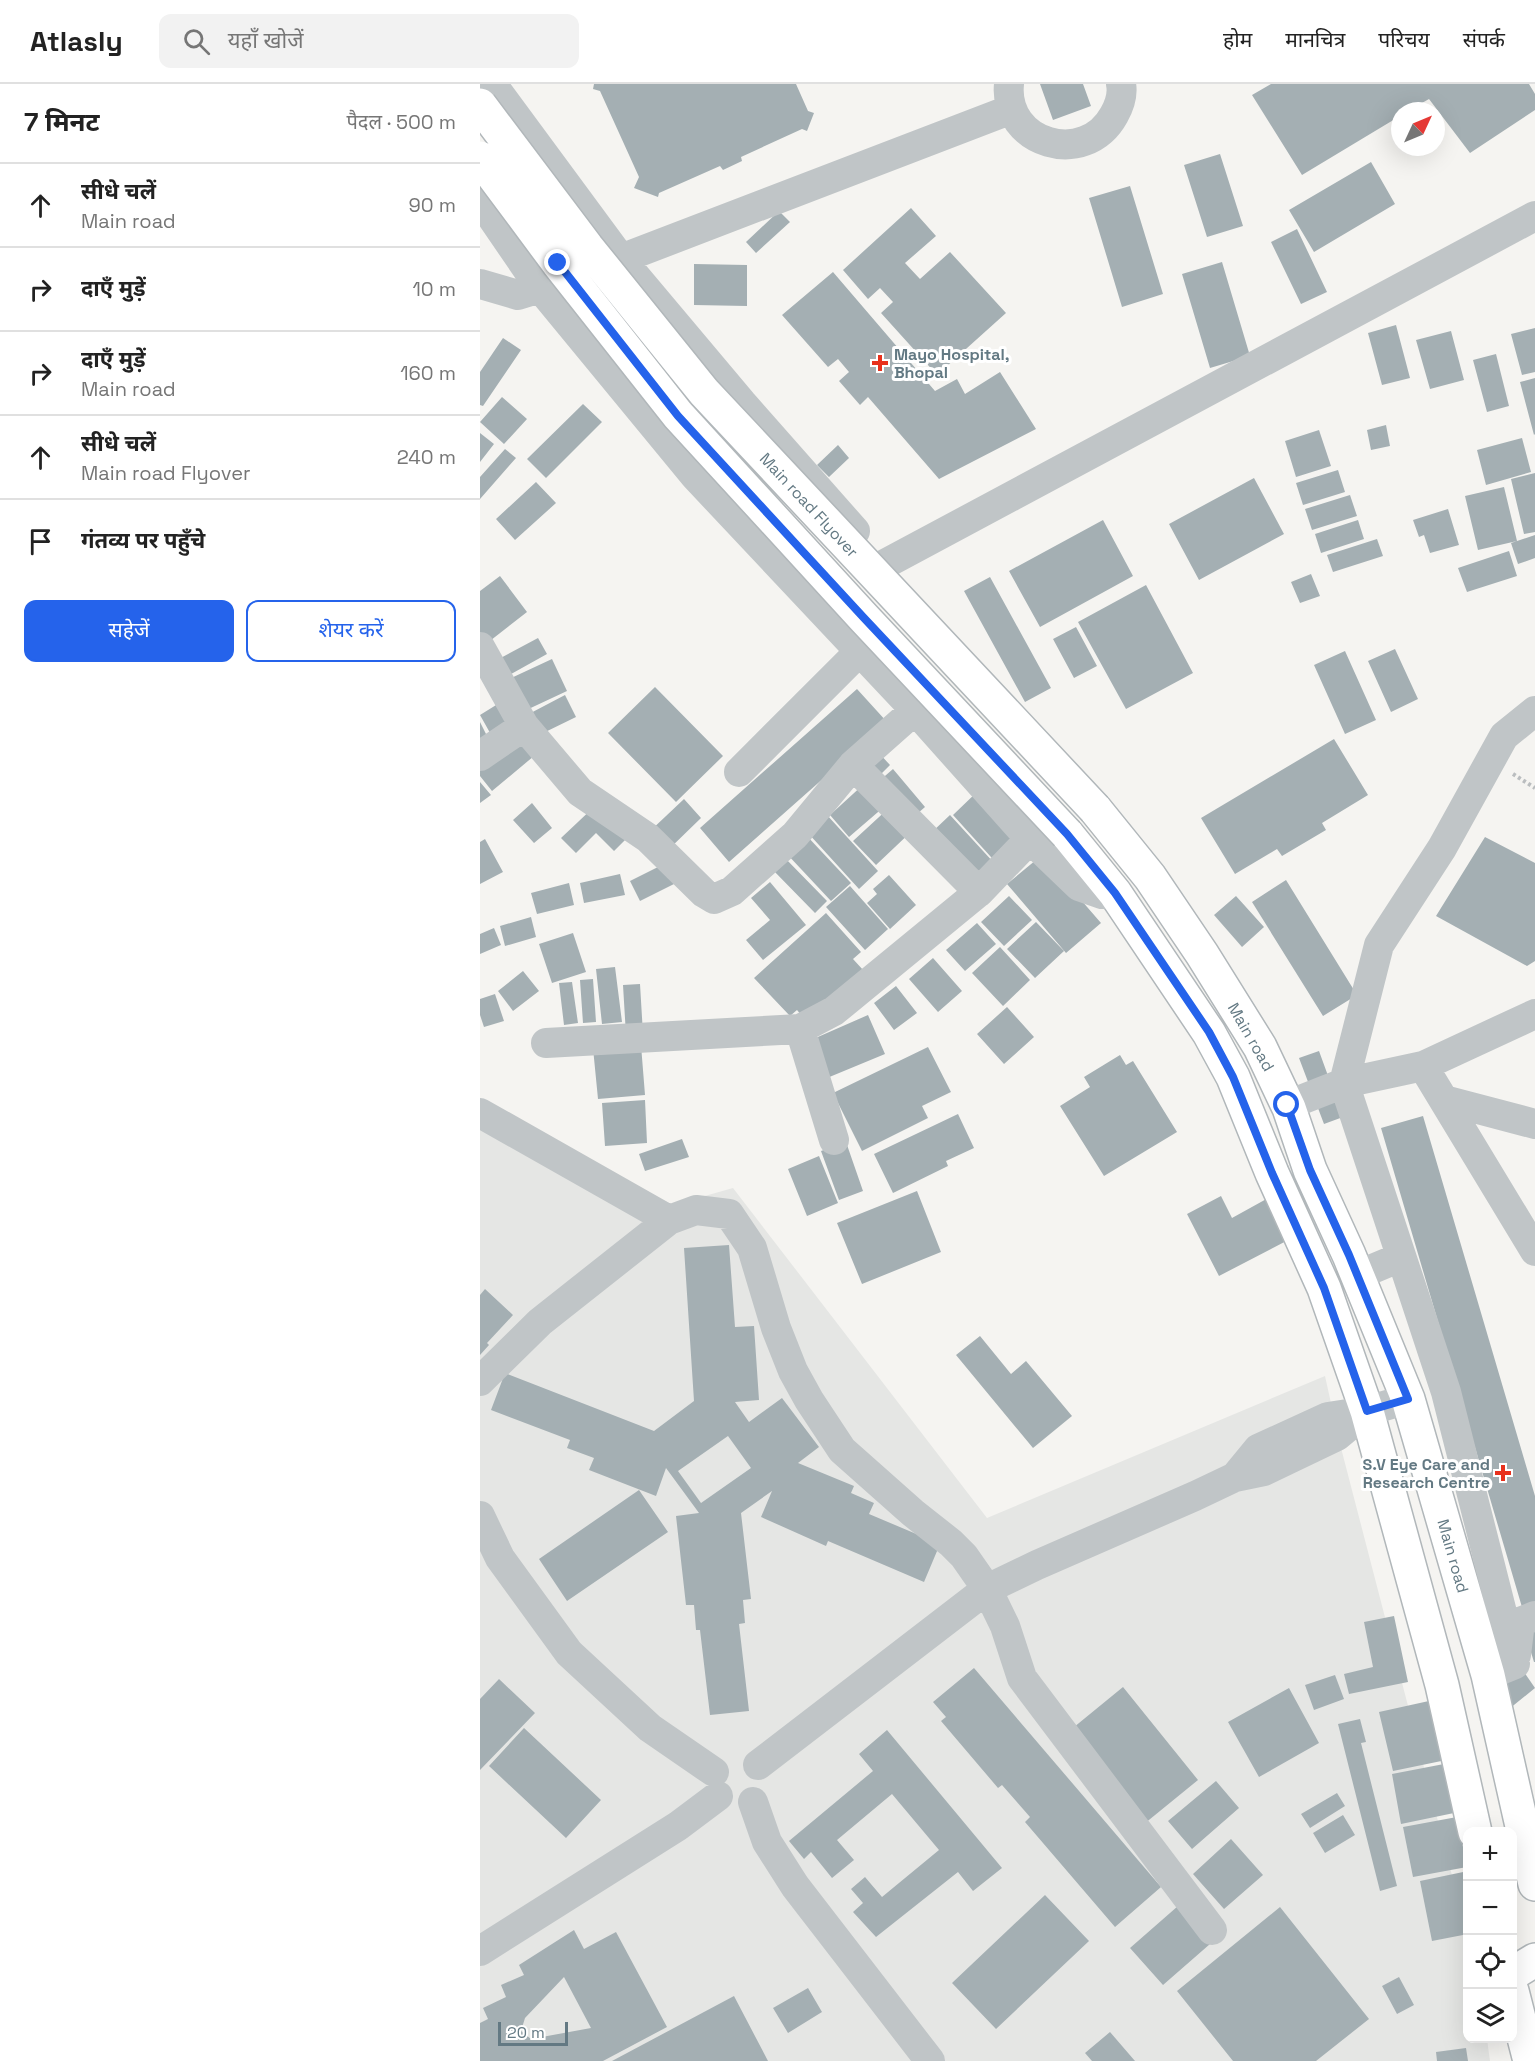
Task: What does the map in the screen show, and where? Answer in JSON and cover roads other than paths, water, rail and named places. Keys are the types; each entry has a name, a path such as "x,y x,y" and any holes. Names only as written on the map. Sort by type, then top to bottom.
{"main road":[{"name":"Main road Flyover","path":"480,105 587,248 704,392 1095,809 1157,888"},
{"path":"480,158 558,263 678,416 1067,834 1115,893"},
{"name":"Main road","path":"1157,888 1202,954 1260,1047 1287,1105 1310,1170 1358,1275 1408,1399 1501,1670 1533,1867"},
{"name":"Main road","path":"1115,893 1209,1032 1233,1077 1272,1173 1324,1288 1367,1411 1442,1686 1474,1827"},
{"path":"1517,1971 1535,1960"},
{"path":"1521,1997 1530,2061"}],"street":[{"path":"492,84 621,259 742,404 885,564 1102,794 1142,849 1157,888"},
{"path":"480,284 518,295 541,289 621,259 1011,97 1023,126 1038,138 1056,145 1076,144 1094,137 1109,125 1119,108 1121,84"},
{"path":"480,200 541,289 695,476 915,710 1030,839 1079,886 1102,894 1115,893"},
{"path":"885,564 1535,216"},
{"path":"480,647 524,726 580,792 648,838 704,893 714,899 732,891 795,835 853,765 915,710"},
{"path":"739,772 860,651"},
{"path":"1501,1670 1446,1392 1344,1083 1379,945 1442,848 1504,736 1535,711"},
{"path":"480,756 524,726"},
{"path":"853,765 979,892"},
{"path":"546,1043 800,1029 834,1011 979,892 1030,839"},
{"path":"1287,1105 1344,1083 1424,1066 1535,1014"},
{"path":"800,1029 834,1140"},
{"path":"1424,1066 1535,1251"},
{"path":"1444,1100 1535,1124"},
{"path":"480,1113 669,1220"},
{"path":"480,1381 540,1322 669,1220 696,1210 729,1214 752,1248 776,1328 793,1371 842,1450 913,1514 951,1543 963,1556 987,1589 1005,1626 1022,1678 1212,1930"},
{"path":"1358,1275 1401,1257"},
{"path":"758,1765 987,1589 1235,1477 1258,1449 1328,1417 1367,1411 1408,1399"},
{"path":"480,1516 500,1558 569,1653 650,1728 716,1784 723,1802 740,1807 753,1802 762,1792 765,1784 764,1775 758,1765 748,1757 740,1755 724,1760 716,1784 678,1826 480,1951"},
{"path":"1501,1670 1520,1622 1535,1616"},
{"path":"753,1802 767,1842 795,1886 930,2061"}],"place":[{"name":"Mayo Hospital, Bhopal","path":"880,363"},
{"name":"S.V Eye Care and Research Centre","path":"1503,1473"}]}
